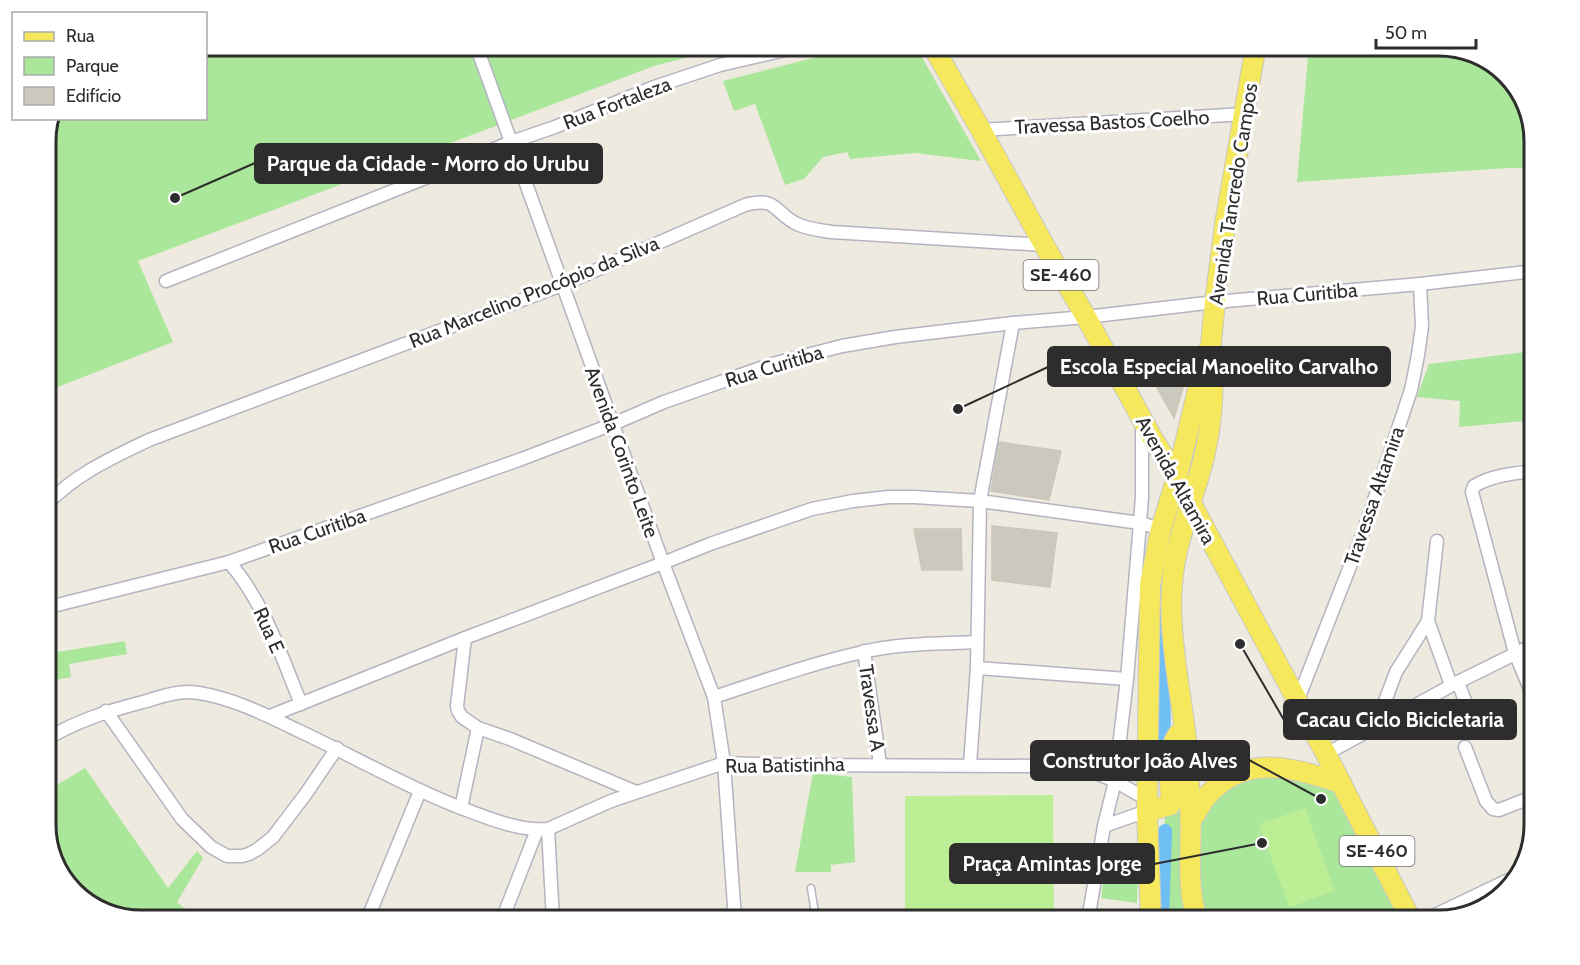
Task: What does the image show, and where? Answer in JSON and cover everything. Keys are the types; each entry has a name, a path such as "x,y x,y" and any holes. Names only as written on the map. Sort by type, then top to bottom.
{"main road":[{"name":"Avenida Altamira","path":"938,56 1142,416 1153,440 1177,477 1326,754 1406,910"},
{"name":"Avenida Tancredo Campos","path":"1195,910 1190,891 1191,821 1185,731 1173,653 1172,596 1178,546 1205,453 1213,410 1211,344 1215,302 1225,224 1254,56"},
{"name":"Avenida Tancredo Campos","path":"1151,910 1148,806 1150,585 1161,529 1177,477 1211,344"},
{"path":"1148,806 1170,805 1173,748 1176,737 1185,731"},
{"path":"1191,821 1206,798 1220,784 1244,771 1263,767 1280,767 1341,783"}],"street":[{"name":"Avenida Corinto Leite","path":"480,56 561,285 714,697 724,763 734,910"},
{"name":"Rua Fortaleza","path":"166,281 654,87 720,65 759,56"},
{"name":"Travessa Bastos Coelho","path":"981,130 1244,114"},
{"name":"Rua Marcelino Procópio da Silva","path":"56,495 86,471 149,440 561,285 755,202 771,204 800,225 831,232 1044,245"},
{"name":"Rua Curitiba","path":"56,605 229,562 508,464 664,402 772,364 842,346 1014,323 1524,272"},
{"name":"Travessa Altamira","path":"1298,702 1363,533 1411,390 1422,326 1420,284"},
{"path":"970,764 978,642 980,501 1014,323"},
{"path":"1090,910 1104,826 1115,781 1126,679 1142,497 1142,416"},
{"path":"1524,473 1486,480 1474,486 1472,492 1515,653 1524,675"},
{"path":"270,716 710,544 762,525 853,501 906,497 980,501 1140,523 1161,529"},
{"path":"1376,725 1396,672 1428,621 1437,541"},
{"name":"Rua E","path":"229,562 245,580 263,612 301,704"},
{"path":"1428,621 1454,683 1465,701"},
{"path":"465,638 457,709 462,717 478,728 510,739 636,792"},
{"path":"714,697 864,651 978,642"},
{"path":"1326,754 1454,683 1524,649"},
{"name":"Travessa A","path":"864,651 880,764"},
{"path":"977,668 1126,679"},
{"path":"56,734 106,711 165,696 187,692 208,695 270,716 420,792 488,818 543,830"},
{"path":"106,711 182,819 210,847 227,856 249,854 273,837 337,748"},
{"path":"461,807 478,728"},
{"path":"1465,747 1486,801 1493,809 1499,810 1524,800"},
{"name":"Rua Batistinha","path":"543,830 611,801 724,763 1049,765 1096,773 1115,781 1148,806"},
{"path":"371,910 420,792"},
{"path":"1104,826 1148,806"},
{"path":"507,910 543,830"},
{"path":"543,830 553,910"},
{"path":"1452,909 1495,888"}],"lane":[{"path":"811,888 814,910"}],"green space":[{"path":"207,56 693,56 654,66 138,261 173,342 56,388 56,135 58,120 207,120"},
{"path":"821,56 921,56 981,161 915,153 850,159 847,152 823,157 804,179 785,185 755,104 734,111 723,81"},
{"path":"1308,56 1450,56 1461,58 1491,73 1507,89 1522,119 1524,168 1297,182"},
{"path":"1524,352 1524,421 1459,427 1460,401 1417,397 1429,364"},
{"path":"125,641 127,654 69,664 71,677 56,680 56,652"},
{"path":"85,768 168,888 197,851 203,858 177,902 186,910 151,908 141,910 119,907 89,892 73,876 58,846 56,785"},
{"path":"1274,772 1334,790 1396,910 1162,910 1164,795 1183,796 1204,819 1216,799 1230,785"},
{"path":"813,773 852,777 855,862 831,865 831,872 795,872"},
{"path":"1053,795 1054,910 905,910 905,796"},
{"path":"1305,808 1335,891 1289,907 1259,824"},
{"path":"1104,878 1138,882 1137,903 1101,898"}],"building":[{"path":"1141,359 1191,361 1174,418"},
{"path":"999,442 1061,451 1049,500 991,491"},
{"path":"992,526 1057,533 1050,587 992,580"},
{"path":"914,529 961,529 962,570 922,570"}],"waterway":[{"path":"1163,615 1164,761"},
{"path":"1162,910 1165,831"}],"place":[{"name":"Parque da Cidade - Morro do Urubu","path":"175,198"},
{"name":"Escola Especial Manoelito Carvalho","path":"958,409"},
{"name":"Cacau Ciclo Bicicletaria","path":"1240,644"},
{"name":"Construtor João Alves","path":"1321,799"},
{"name":"Praça Amintas Jorge","path":"1262,843"}]}
